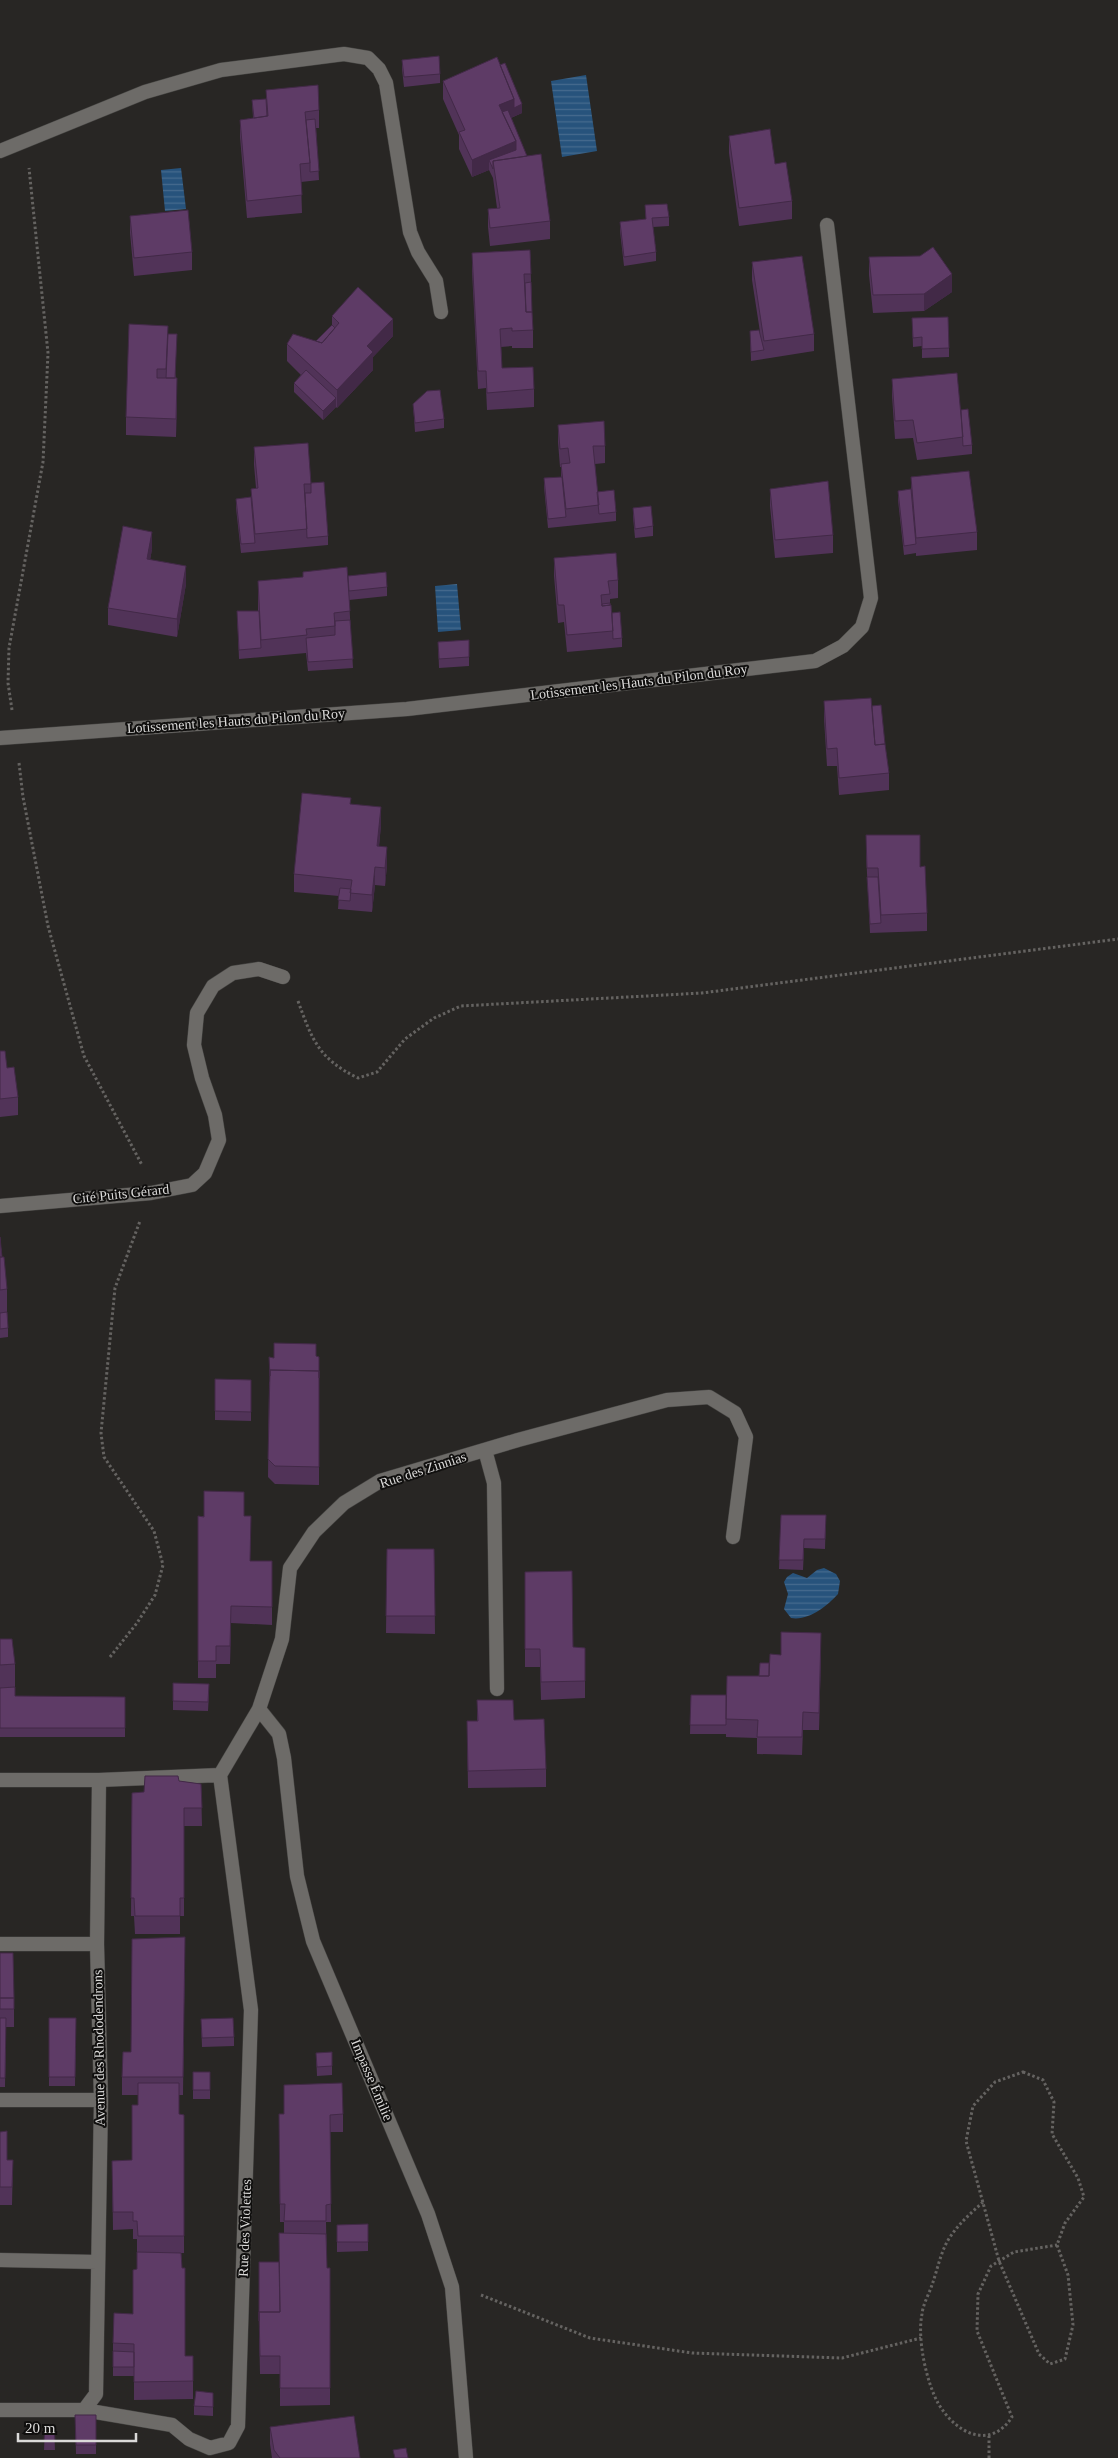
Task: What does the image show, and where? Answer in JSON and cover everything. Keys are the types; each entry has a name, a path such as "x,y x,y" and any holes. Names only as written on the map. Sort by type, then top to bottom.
{"street":[{"path":"0,151 145,92 221,70 344,54 368,58 379,69 386,82 410,232 418,252 436,281 441,312"},
{"name":"Lotissement les Hauts du Pilon du Roy","path":"0,738 407,709 815,662 843,646 862,627 871,598 827,225"},
{"name":"Cité Puits Gérard","path":"0,1206 150,1193 192,1185 205,1173 219,1140 215,1115 202,1078 194,1045 197,1013 213,986 233,973 259,969 283,977"},
{"name":"Rue des Zinnias","path":"220,1775 259,1709 282,1639 290,1568 314,1532 344,1503 380,1481 667,1400 709,1396 736,1413 746,1437 733,1537"},
{"path":"485,1450 494,1483 497,1689"},
{"name":"Impasse Émilie","path":"259,1709 279,1734 284,1758 297,1876 313,1941 428,2214 452,2287 466,2458"},
{"path":"0,1780 99,1780 220,1775"},
{"name":"Rue des Violettes","path":"0,2410 84,2410 172,2425 189,2439 210,2448 229,2443 238,2426 251,2010 220,1775"},
{"name":"Avenue des Rhododendrons","path":"84,2410 96,2394 101,2100 97,1944 99,1780"},
{"path":"0,1944 97,1944"},
{"path":"0,2100 101,2100"},
{"path":"0,2260 97,2262"}],"path":[{"path":"27,140 48,353 43,462 9,648 8,683 23,797 48,926 84,1056 115,1118 141,1163 150,1193 115,1288 101,1433 104,1457 154,1531 163,1565 155,1595 137,1623 110,1657"},
{"path":"283,977 295,994 311,1038 337,1068 358,1078 377,1072 405,1039 434,1018 462,1006 702,993 1118,939"},
{"path":"1023,2072 1043,2080 1054,2102 1052,2134 1078,2178 1084,2197 1066,2223 1056,2245 1068,2275 1073,2325 1064,2359 1050,2364 1039,2354 999,2261 983,2202 966,2141 973,2106 995,2082 1023,2072"},
{"path":"983,2202 958,2226 947,2242 922,2314 922,2355 938,2403 959,2427 972,2434 990,2436 1005,2428 1012,2417 977,2331 978,2294 991,2266 1014,2252 1056,2245"},
{"path":"452,2287 486,2296 590,2338 692,2353 842,2358 921,2338"},
{"path":"989,2458 990,2436"}],"water":[{"path":"586,75 597,151 562,157 551,81"},
{"path":"181,168 186,209 165,211 161,170"},
{"path":"457,584 461,630 438,632 435,586"},
{"path":"824,1568 836,1574 840,1581 838,1594 817,1612 804,1617 791,1618 784,1609 788,1594 784,1582 787,1577 793,1573 807,1578 817,1570"}],"building":[{"path":"439,56 440,74 404,77 402,60"},
{"path":"497,57 514,99 499,105 516,141 472,160 459,132 465,130 443,81"},
{"path":"505,63 522,104 514,108 514,99 500,65"},
{"path":"318,85 319,110 305,112 310,163 300,164 302,195 247,201 240,120 268,116 266,90"},
{"path":"266,99 267,116 254,118 252,100"},
{"path":"508,110 527,156 493,161 493,169 489,160 516,150 516,141 502,112"},
{"path":"315,119 319,171 310,172 306,120"},
{"path":"770,129 775,164 786,162 792,201 739,208 729,136"},
{"path":"541,154 550,221 490,228 488,209 500,208 493,161"},
{"path":"667,204 669,217 652,218 656,252 624,257 620,222 646,219 645,205"},
{"path":"188,210 192,252 134,258 130,216"},
{"path":"933,247 952,274 924,294 873,295 869,257 920,256"},
{"path":"530,250 531,274 524,274 526,312 532,312 533,330 512,331 512,328 500,329 502,368 533,367 534,389 487,393 486,371 478,371 472,253"},
{"path":"802,256 814,334 764,341 752,262"},
{"path":"531,282 532,312 526,312 525,283"},
{"path":"358,287 393,319 367,346 373,352 337,390 287,344 293,334 322,343 339,323 332,316"},
{"path":"948,317 949,348 922,349 922,337 913,338 912,318"},
{"path":"129,324 168,326 166,369 157,369 157,378 177,378 176,419 126,417"},
{"path":"332,325 335,328 322,343 316,341"},
{"path":"759,330 764,350 751,352 750,331"},
{"path":"168,334 177,334 175,378 166,378"},
{"path":"306,370 336,398 323,411 294,383"},
{"path":"957,373 963,437 917,443 913,420 895,421 892,379"},
{"path":"440,390 444,419 415,423 413,404 427,391"},
{"path":"968,409 972,445 963,446 961,410"},
{"path":"604,421 605,446 593,446 599,505 566,509 561,464 570,463 568,448 560,449 558,425"},
{"path":"308,443 311,484 304,484 307,529 255,534 251,489 258,488 254,447"},
{"path":"969,471 977,532 916,538 911,477"},
{"path":"562,477 566,517 548,519 544,478"},
{"path":"828,481 833,535 775,540 770,489"},
{"path":"324,482 328,536 307,538 305,493 311,493 311,483"},
{"path":"911,489 916,544 904,546 898,491"},
{"path":"614,490 616,512 599,514 597,492"},
{"path":"251,497 255,543 241,544 236,499"},
{"path":"651,506 653,526 635,529 633,508"},
{"path":"123,526 152,532 147,559 186,566 177,619 108,608"},
{"path":"616,553 618,580 608,581 610,594 601,595 602,606 611,605 613,631 567,635 564,605 558,605 554,558"},
{"path":"347,567 350,611 334,613 335,626 306,629 307,635 261,640 258,581 303,577 303,572"},
{"path":"386,572 387,587 349,591 348,576"},
{"path":"610,603 610,605 602,606 602,604"},
{"path":"237,611 259,611 261,648 239,650"},
{"path":"620,612 622,638 613,639 612,613"},
{"path":"350,620 353,659 308,662 306,638 335,635 335,621"},
{"path":"469,640 469,657 439,659 438,642"},
{"path":"871,698 875,745 885,744 889,773 839,778 837,748 827,749 824,701"},
{"path":"881,705 885,744 875,745 872,706"},
{"path":"302,793 351,798 350,804 381,807 377,846 387,847 385,868 375,867 372,895 350,893 352,880 294,874"},
{"path":"866,835 920,835 920,867 925,866 927,913 881,915 878,868 867,868"},
{"path":"867,877 878,877 881,923 870,924"},
{"path":"340,888 351,889 350,901 338,900"},
{"path":"0,1051 5,1051 7,1068 14,1067 18,1097 0,1099"},
{"path":"0,1237 2,1257 0,1257"},
{"path":"0,1257 4,1257 7,1289 0,1290"},
{"path":"7,1312 8,1328 0,1329 0,1313"},
{"path":"274,1343 316,1344 316,1356 319,1357 319,1371 270,1370 270,1376 269,1357 274,1358"},
{"path":"270,1370 319,1371 319,1467 275,1466 268,1459"},
{"path":"215,1379 251,1380 251,1412 215,1411"},
{"path":"204,1491 244,1492 244,1516 251,1516 250,1561 272,1561 272,1607 231,1606 230,1646 216,1646 216,1661 198,1661 198,1516 204,1517"},
{"path":"781,1515 826,1515 825,1539 804,1539 803,1560 779,1560"},
{"path":"387,1549 434,1549 435,1616 386,1616"},
{"path":"572,1571 573,1647 585,1648 585,1681 541,1682 540,1649 525,1649 525,1572"},
{"path":"781,1632 821,1633 819,1713 803,1712 802,1737 757,1737 758,1720 726,1719 727,1676 769,1676 770,1654 781,1655"},
{"path":"0,1639 12,1639 15,1664 0,1665"},
{"path":"760,1663 769,1663 769,1676 759,1676"},
{"path":"173,1683 209,1684 208,1702 173,1701"},
{"path":"15,1687 15,1696 125,1697 125,1728 0,1728 0,1688"},
{"path":"691,1695 726,1695 726,1725 690,1725"},
{"path":"477,1700 513,1700 514,1720 544,1719 546,1769 468,1771 467,1721 478,1721"},
{"path":"145,1776 178,1776 179,1781 201,1784 202,1808 184,1808 184,1898 180,1898 180,1916 135,1916 134,1898 131,1898 132,1793 144,1792"},
{"path":"185,1937 183,2077 122,2077 123,2052 131,2052 132,1939"},
{"path":"0,1953 13,1953 14,1998 0,1998"},
{"path":"0,1998 14,1998 14,2009 0,2009"},
{"path":"0,2018 6,2018 5,2078 0,2078"},
{"path":"49,2018 76,2018 75,2077 49,2077"},
{"path":"233,2018 234,2037 202,2038 201,2019"},
{"path":"332,2052 332,2066 317,2067 316,2053"},
{"path":"193,2072 210,2072 210,2090 193,2090"},
{"path":"138,2083 179,2083 179,2114 184,2115 184,2236 138,2236 137,2221 133,2221 133,2212 113,2212 112,2161 132,2160 132,2105 138,2105"},
{"path":"342,2083 343,2114 330,2115 331,2204 326,2205 326,2221 284,2221 285,2204 280,2204 279,2114 284,2114 284,2085"},
{"path":"7,2131 7,2160 13,2160 12,2187 0,2187 0,2132"},
{"path":"368,2224 368,2242 337,2242 337,2225"},
{"path":"279,2233 326,2234 327,2268 330,2268 330,2388 280,2388 280,2356 260,2356 259,2312 280,2312"},
{"path":"137,2252 181,2253 182,2268 185,2268 185,2356 193,2356 193,2381 134,2382 134,2344 113,2343 114,2313 133,2314 133,2270 137,2269"},
{"path":"259,2262 279,2262 280,2312 259,2312"},
{"path":"113,2351 134,2352 134,2367 113,2367"},
{"path":"196,2391 213,2393 213,2407 194,2406"},
{"path":"75,2415 96,2415 96,2445 76,2445"},
{"path":"354,2416 360,2458 280,2458 274,2450 270,2427"},
{"path":"54,2427 55,2441 44,2441 45,2428"},
{"path":"406,2448 408,2458 395,2458 393,2450"}]}
